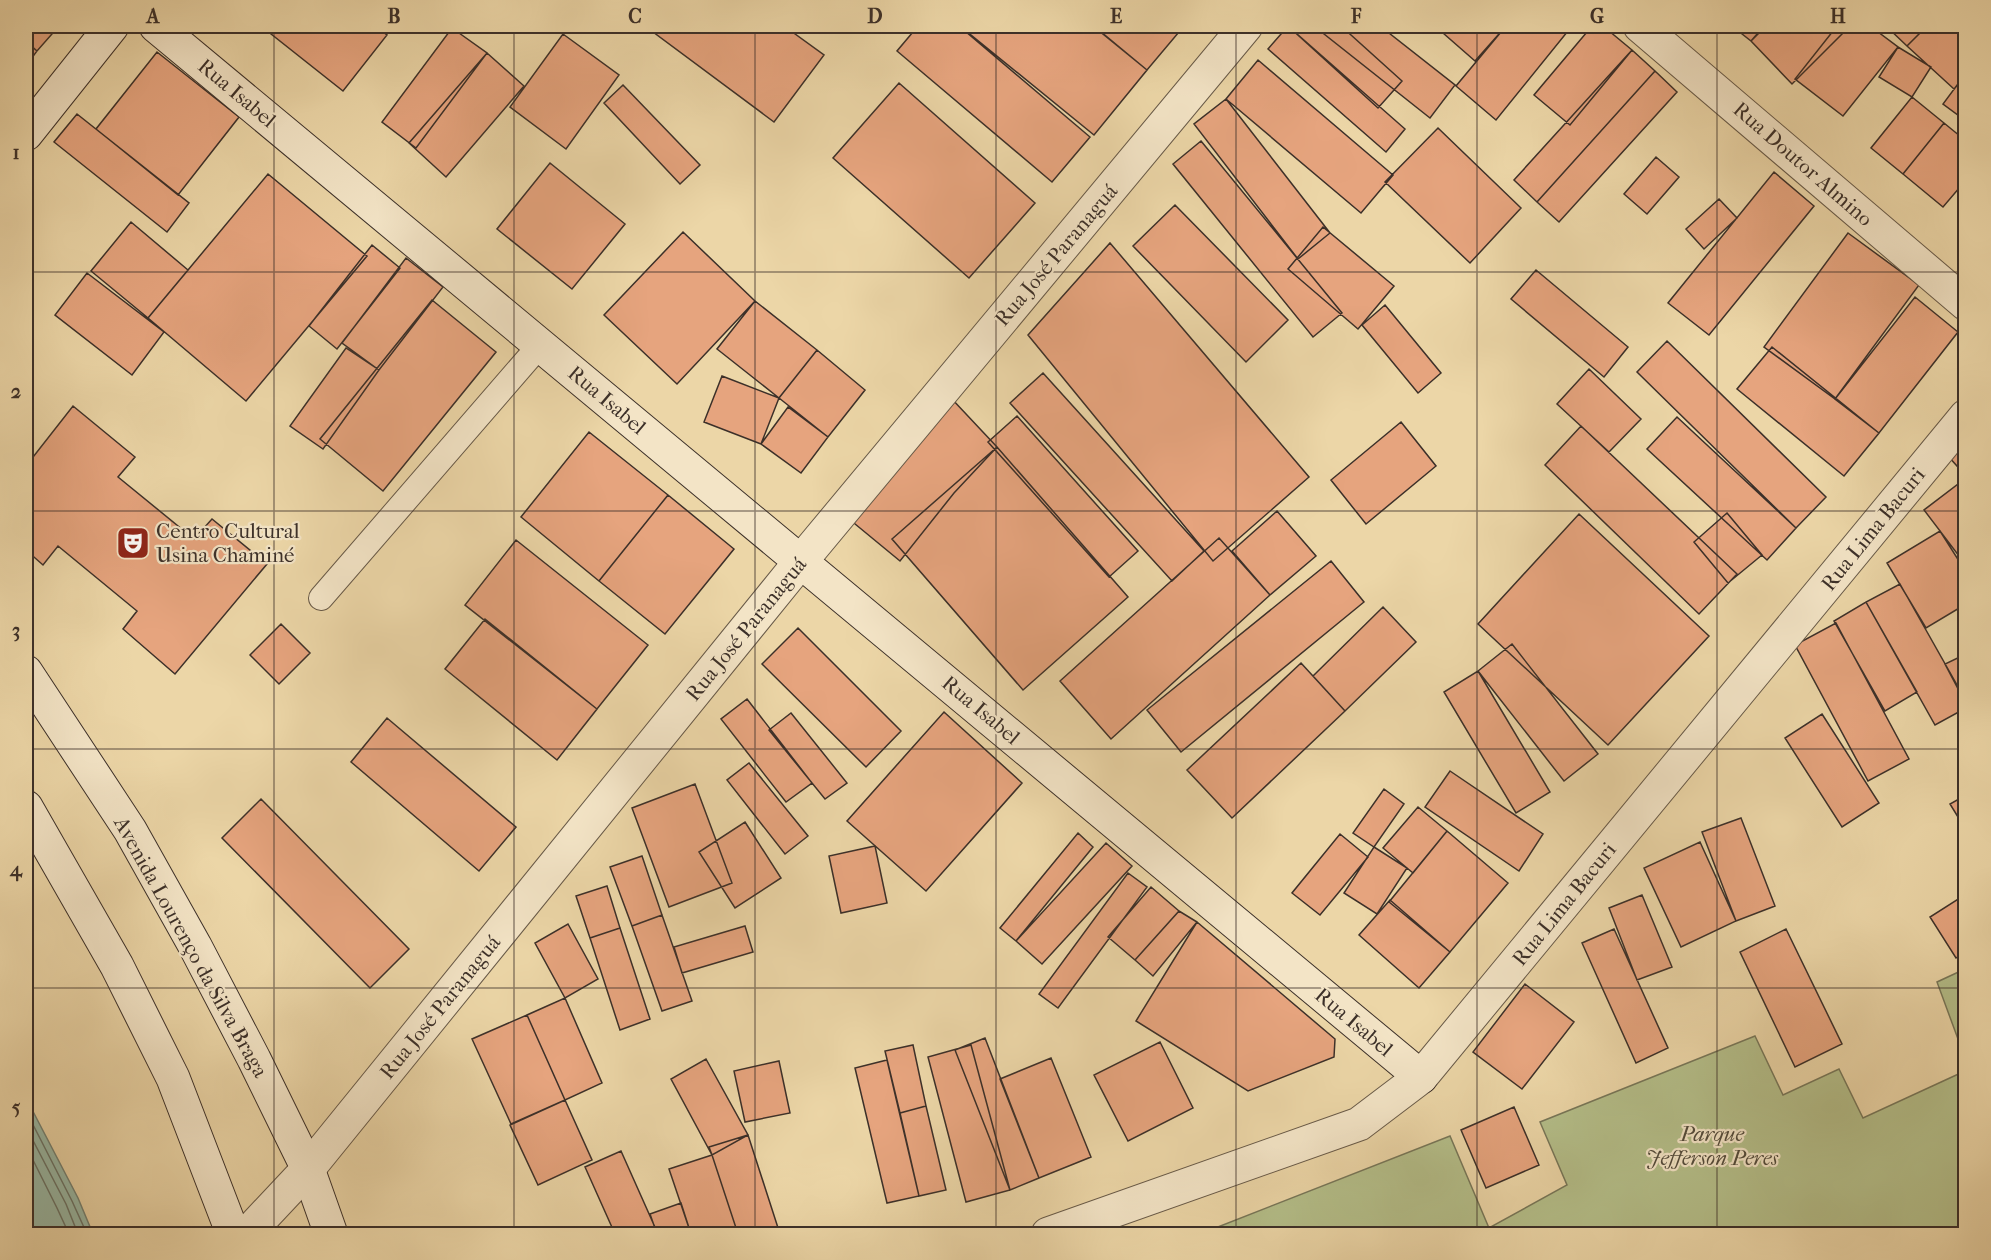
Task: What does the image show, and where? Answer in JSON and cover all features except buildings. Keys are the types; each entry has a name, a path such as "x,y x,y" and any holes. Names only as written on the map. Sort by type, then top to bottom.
{"street":[{"path":"26,134 112,26"},
{"name":"Rua Isabel","path":"156,26 1421,1077"},
{"name":"Rua José Paranaguá","path":"247,1234 308,1169 801,561 1246,26"},
{"name":"Rua Doutor Almino","path":"1640,26 1965,304"},
{"name":"Rua Lima Bacuri","path":"1048,1234 1359,1124 1421,1077 1965,416"},
{"name":"Avenida Lourenço da Silva Braga","path":"26,672 117,811 195,946 308,1169 331,1234"},
{"path":"26,807 117,966 173,1078 233,1234"}],"lane":[{"path":"321,598 540,345"}],"green space":[{"path":"1965,969 1965,1058 1937,982"},
{"name":"Parque Jefferson Peres","path":"1755,1036 1783,1095 1839,1069 1863,1118 1965,1071 1965,1234 1200,1234 1450,1136 1489,1228 1567,1185 1540,1122"}],"water":[{"path":"26,1098 78,1198 93,1234 26,1234"}],"place":[{"name":"Centro Cultural Usina Chaminé","path":"133,543"}]}
